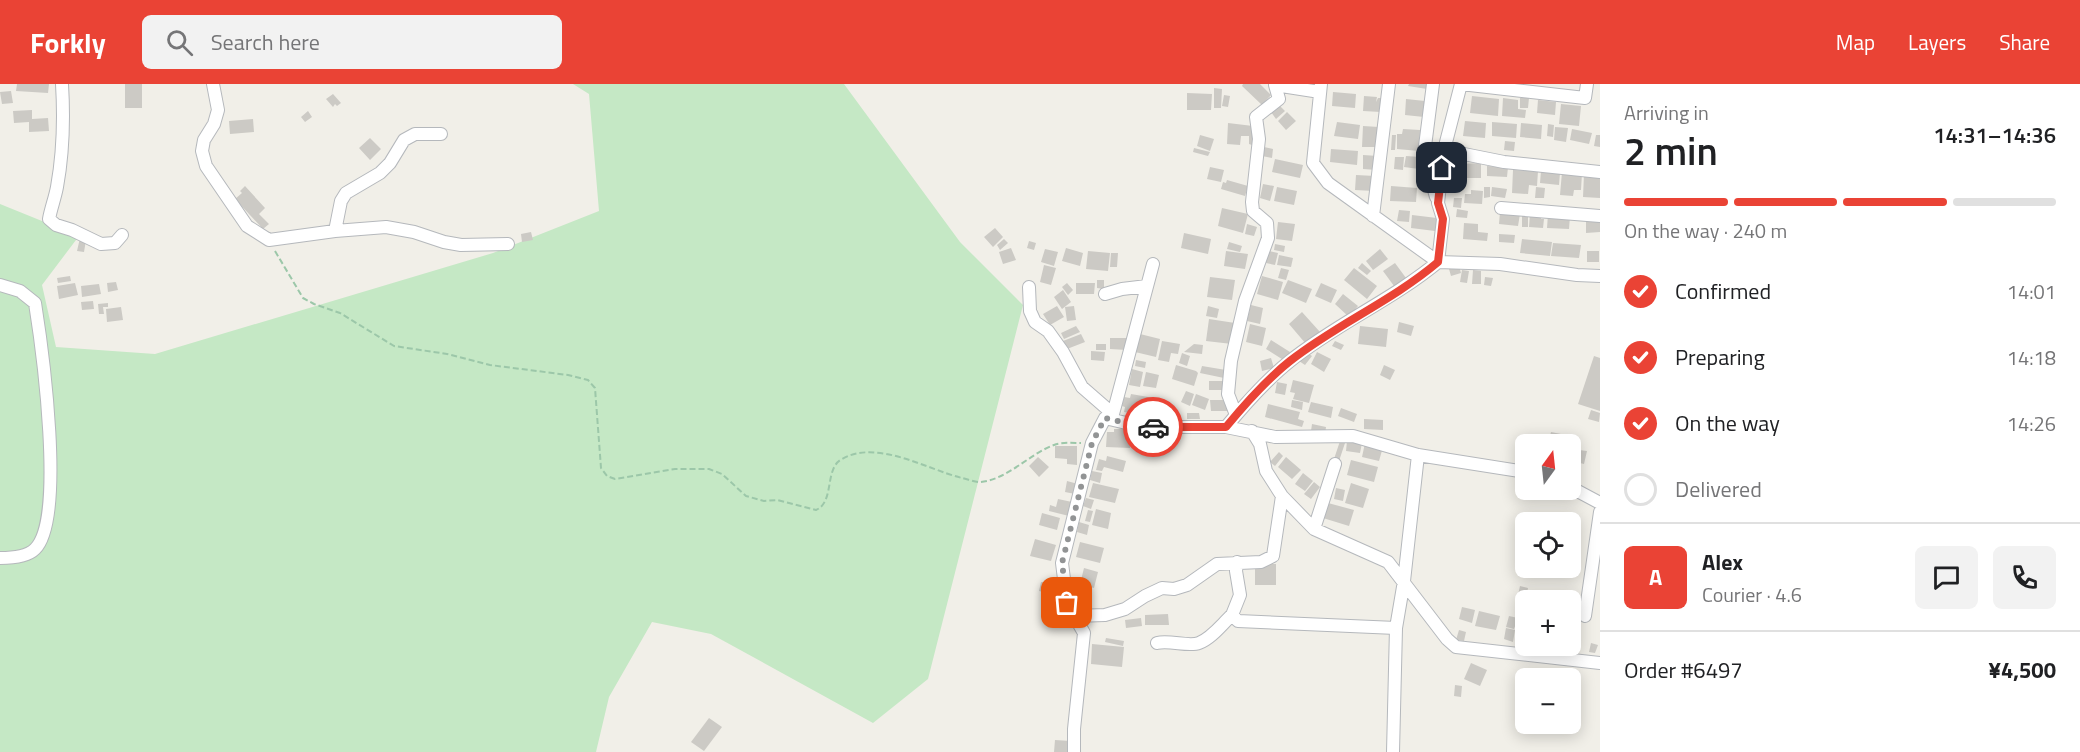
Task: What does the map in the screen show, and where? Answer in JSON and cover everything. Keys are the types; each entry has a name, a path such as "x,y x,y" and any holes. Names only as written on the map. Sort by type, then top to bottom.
{"street":[{"path":"62,84 60,163 49,219 56,225 101,244 115,243 122,235"},
{"path":"213,84 218,110 214,124 204,140 202,151 206,166 247,226 269,240 386,226 461,245 508,244"},
{"path":"1373,216 1389,84"},
{"path":"1226,427 1258,391 1289,362 1413,283 1438,262 1443,219 1424,154 1433,84"},
{"path":"1438,203 1444,150 1461,84 1585,98 1587,84"},
{"path":"1236,415 1228,394 1231,361 1245,301 1268,238 1267,223 1252,211 1259,139 1256,117 1279,99 1275,85 1320,88 1313,163 1328,183 1438,262 1500,264 1600,276"},
{"path":"335,231 338,211 346,193 385,168 404,140 414,134 441,134"},
{"path":"1444,150 1504,162 1600,172"},
{"path":"1501,208 1600,216"},
{"path":"1074,752 1074,729 1084,633 1067,603 1062,563 1092,443 1109,416 1153,264"},
{"path":"0,285 20,291 35,303 47,384 51,481 48,523 35,549 22,556 0,558"},
{"path":"1105,294 1147,286"},
{"path":"1029,288 1030,311 1035,322 1048,331 1083,387 1109,416 1143,427 1226,427 1275,437 1353,436 1418,455 1515,470"},
{"path":"1252,431 1260,444 1266,471 1282,496 1314,529 1388,562 1447,639 1456,647 1600,663"},
{"path":"1393,752 1396,628 1404,581 1418,455"},
{"path":"1314,529 1335,464"},
{"path":"1581,493 1600,503"},
{"path":"1074,616 1105,615 1125,609 1162,588 1174,589 1187,585 1217,564 1261,562 1273,556 1282,496"},
{"path":"1585,616 1600,512"},
{"path":"1156,643 1166,641 1198,644 1209,637 1232,615 1240,595 1236,571 1237,562"},
{"path":"1232,615 1238,621 1396,628"}],"path":[{"path":"269,240 303,298 340,312 394,346 447,354 490,366 568,375 588,380 595,388 601,468 607,476 615,479 675,469 709,469 722,474 746,496 764,501 777,500 816,510 824,504 835,463 854,454 878,452 979,482 999,475 1056,444 1092,443"}],"green space":[{"path":"573,84 844,84 960,242 1023,305 928,679 873,723 711,634 652,622 609,697 596,752 0,752 0,204 79,236 42,285 56,347 155,354 493,253 599,211 589,94"}],"building":[{"path":"17,84 49,84 48,93 16,91"},
{"path":"125,84 142,84 142,108 125,108"},
{"path":"1243,84 1260,84 1271,95 1262,105 1242,86"},
{"path":"1409,84 1427,84 1427,89 1408,86"},
{"path":"1214,88 1222,89 1221,108 1214,108"},
{"path":"11,91 13,103 2,104 0,92"},
{"path":"1333,92 1356,94 1355,108 1332,106"},
{"path":"1187,93 1212,94 1211,110 1187,110"},
{"path":"333,94 341,103 333,107 326,99"},
{"path":"1224,95 1230,96 1228,107 1222,106"},
{"path":"1364,96 1377,97 1376,102 1378,98 1382,98 1381,112 1363,111"},
{"path":"1472,96 1499,99 1498,116 1470,113"},
{"path":"1503,98 1518,100 1518,109 1526,110 1525,118 1502,116"},
{"path":"1520,98 1529,98 1528,108 1520,108"},
{"path":"1406,99 1425,101 1424,117 1405,115"},
{"path":"1538,100 1556,102 1555,115 1537,113"},
{"path":"1561,104 1581,106 1579,126 1559,124"},
{"path":"1279,105 1285,111 1276,119 1271,112"},
{"path":"32,110 32,119 48,118 49,131 29,132 29,122 14,123 13,111"},
{"path":"308,111 312,117 305,122 301,117"},
{"path":"1287,112 1296,121 1286,130 1278,121"},
{"path":"253,119 254,132 230,134 229,121"},
{"path":"1465,121 1486,123 1485,138 1463,136"},
{"path":"1337,122 1360,125 1358,139 1334,136"},
{"path":"1492,122 1517,124 1516,138 1492,136"},
{"path":"1228,123 1253,126 1252,145 1249,144 1249,136 1241,136 1240,145 1227,144"},
{"path":"1521,123 1542,125 1541,139 1520,137"},
{"path":"1548,124 1554,125 1553,137 1547,136"},
{"path":"1363,126 1379,127 1379,147 1362,147"},
{"path":"1555,127 1568,128 1566,142 1554,140"},
{"path":"1403,129 1420,130 1419,151 1397,149 1397,134 1402,134"},
{"path":"1572,129 1592,133 1589,144 1570,140"},
{"path":"1200,135 1214,139 1210,151 1197,146"},
{"path":"1392,135 1396,135 1395,150 1391,150"},
{"path":"1596,135 1600,135 1600,147 1594,146"},
{"path":"370,138 381,149 370,160 359,148"},
{"path":"1505,141 1515,142 1514,151 1504,150"},
{"path":"1264,147 1273,149 1272,158 1262,156"},
{"path":"1194,148 1210,152 1208,156 1193,152"},
{"path":"1331,149 1358,151 1357,165 1330,162"},
{"path":"1363,155 1378,156 1377,170 1363,169"},
{"path":"1406,156 1420,157 1419,169 1404,167"},
{"path":"1395,157 1404,157 1403,170 1394,169"},
{"path":"1275,159 1303,165 1300,178 1272,172"},
{"path":"1481,163 1481,178 1459,178 1459,164"},
{"path":"1487,166 1508,167 1507,177 1487,176"},
{"path":"1210,167 1224,170 1221,182 1207,179"},
{"path":"1513,170 1538,171 1537,186 1529,185 1528,194 1512,193"},
{"path":"1541,171 1560,173 1559,185 1540,183"},
{"path":"1562,172 1582,173 1581,190 1574,190 1573,196 1560,195"},
{"path":"1584,174 1600,175 1600,198 1583,197"},
{"path":"1356,175 1375,176 1374,191 1355,190"},
{"path":"1227,180 1248,186 1245,196 1221,189 1223,182 1226,183"},
{"path":"1263,184 1274,186 1270,201 1260,198"},
{"path":"245,186 265,208 259,214 269,224 263,229 235,199 242,193 240,191"},
{"path":"1391,186 1417,188 1416,202 1390,201"},
{"path":"1277,187 1297,191 1294,205 1274,201"},
{"path":"1484,187 1490,187 1490,197 1484,198"},
{"path":"1492,187 1507,189 1505,198 1491,196"},
{"path":"1536,187 1545,188 1544,198 1535,198"},
{"path":"1471,190 1483,191 1482,204 1464,203 1465,194 1471,194"},
{"path":"1454,198 1462,198 1461,208 1453,207"},
{"path":"1222,208 1248,214 1243,233 1218,226"},
{"path":"1457,209 1468,211 1467,218 1456,217"},
{"path":"1399,210 1410,211 1409,222 1397,221"},
{"path":"1500,212 1520,214 1518,226 1499,224"},
{"path":"1522,213 1528,213 1528,227 1522,227"},
{"path":"1530,213 1541,214 1541,219 1544,219 1543,228 1529,227"},
{"path":"1548,214 1570,216 1569,229 1547,228"},
{"path":"1412,215 1437,218 1435,231 1411,228"},
{"path":"1586,220 1600,220 1600,232 1586,233"},
{"path":"1278,222 1295,224 1292,241 1276,239"},
{"path":"1464,223 1478,224 1478,232 1488,233 1487,241 1463,239"},
{"path":"1247,224 1257,227 1254,236 1245,234"},
{"path":"995,228 1003,237 993,247 984,237"},
{"path":"531,232 533,240 522,242 521,234"},
{"path":"1184,233 1211,239 1208,254 1181,248"},
{"path":"1499,234 1515,235 1514,243 1499,242"},
{"path":"80,238 86,240 84,252 77,251"},
{"path":"1004,239 1008,243 1000,250 997,245"},
{"path":"1522,239 1552,242 1550,256 1520,253"},
{"path":"1029,241 1036,243 1034,250 1027,248"},
{"path":"1229,242 1242,246 1240,252 1227,249"},
{"path":"1553,243 1581,245 1579,258 1551,256"},
{"path":"1275,244 1285,246 1284,252 1274,250"},
{"path":"1011,248 1016,260 1003,264 999,252"},
{"path":"1066,248 1083,253 1080,266 1062,261"},
{"path":"1045,249 1058,252 1054,266 1041,262"},
{"path":"1380,249 1388,259 1373,270 1366,261"},
{"path":"1088,251 1110,253 1108,271 1086,269"},
{"path":"1226,251 1248,254 1245,269 1224,266"},
{"path":"1269,251 1278,253 1275,265 1266,263"},
{"path":"1587,251 1599,251 1599,262 1587,262"},
{"path":"1111,253 1118,253 1117,267 1110,267"},
{"path":"1279,255 1293,258 1291,267 1277,265"},
{"path":"1362,263 1371,271 1367,275 1358,268"},
{"path":"1395,263 1406,278 1394,286 1383,271"},
{"path":"1044,265 1056,268 1051,285 1040,282"},
{"path":"1459,266 1461,273 1451,276 1449,269"},
{"path":"1281,268 1289,270 1286,280 1278,278"},
{"path":"1354,268 1377,286 1367,299 1344,280"},
{"path":"1462,270 1469,271 1467,283 1460,282"},
{"path":"1473,270 1481,271 1481,284 1472,284"},
{"path":"70,276 71,281 58,283 57,278"},
{"path":"1262,276 1283,282 1278,300 1257,294"},
{"path":"1210,277 1235,280 1232,300 1207,297"},
{"path":"1485,277 1493,278 1491,286 1484,285"},
{"path":"1097,280 1104,280 1104,289 1097,288"},
{"path":"1288,280 1312,289 1306,303 1282,293"},
{"path":"116,282 118,290 108,292 107,283"},
{"path":"75,283 78,295 59,299 57,286"},
{"path":"1067,283 1073,290 1068,295 1062,287"},
{"path":"1076,283 1095,283 1094,294 1076,294"},
{"path":"1321,283 1337,290 1331,303 1315,296"},
{"path":"99,284 101,294 82,297 81,286"},
{"path":"1063,290 1071,302 1062,309 1054,297"},
{"path":"1343,294 1358,306 1349,317 1335,304"},
{"path":"93,301 94,309 82,310 81,302"},
{"path":"108,303 108,307 103,307 104,314 99,314 98,304"},
{"path":"1251,305 1263,308 1260,324 1247,321"},
{"path":"1057,306 1064,317 1050,325 1043,314"},
{"path":"1074,306 1076,320 1067,321 1065,307"},
{"path":"1208,306 1219,309 1217,318 1206,316"},
{"path":"121,307 123,320 107,322 106,309"},
{"path":"1302,312 1320,332 1306,344 1289,324"},
{"path":"1209,319 1235,323 1232,344 1206,341"},
{"path":"1399,322 1414,326 1411,336 1397,332"},
{"path":"1250,324 1266,328 1262,346 1246,342"},
{"path":"1076,326 1080,332 1064,339 1061,333"},
{"path":"1360,326 1388,329 1386,347 1358,344"},
{"path":"1081,334 1085,342 1067,349 1063,341"},
{"path":"1140,334 1160,339 1156,357 1135,352"},
{"path":"1110,338 1128,338 1127,350 1110,349"},
{"path":"1271,340 1290,352 1285,361 1266,349"},
{"path":"1162,341 1180,344 1178,354 1171,353 1169,362 1158,360"},
{"path":"1335,341 1344,345 1341,350 1332,346"},
{"path":"1096,344 1106,344 1106,350 1096,350"},
{"path":"1194,344 1203,345 1202,354 1184,352"},
{"path":"1091,351 1105,352 1104,361 1091,360"},
{"path":"1306,352 1312,356 1305,365 1299,361"},
{"path":"1317,352 1331,359 1324,372 1311,364"},
{"path":"1182,353 1190,356 1187,366 1179,363"},
{"path":"1594,356 1600,358 1600,411 1578,404"},
{"path":"1271,358 1274,368 1262,371 1260,361"},
{"path":"1136,360 1146,362 1145,368 1135,366"},
{"path":"1176,365 1198,373 1194,386 1172,379"},
{"path":"1384,365 1395,370 1390,380 1380,375"},
{"path":"1202,366 1226,370 1224,378 1200,373"},
{"path":"1132,369 1143,372 1140,387 1129,385"},
{"path":"1146,372 1159,375 1156,388 1143,386"},
{"path":"1293,380 1314,385 1309,403 1293,399 1295,393 1290,392"},
{"path":"1209,381 1224,381 1224,390 1209,390"},
{"path":"1277,382 1287,384 1285,395 1275,393"},
{"path":"1186,391 1194,394 1190,406 1181,402"},
{"path":"1131,394 1154,398 1153,402 1157,403 1154,418 1124,412 1125,407 1122,406 1124,397 1130,398"},
{"path":"1196,394 1209,399 1205,410 1192,405"},
{"path":"1210,400 1227,400 1228,411 1211,411"},
{"path":"1292,400 1303,402 1302,410 1291,407"},
{"path":"1311,402 1333,407 1331,418 1308,412"},
{"path":"1268,404 1300,412 1298,419 1304,421 1302,427 1265,417"},
{"path":"1341,408 1357,414 1354,422 1338,416"},
{"path":"1591,410 1600,413 1599,422 1588,419"},
{"path":"1187,413 1199,413 1200,419 1187,419"},
{"path":"1364,419 1383,420 1383,430 1364,429"},
{"path":"1312,424 1326,427 1325,434 1311,431"},
{"path":"1114,429 1131,429 1130,448 1106,447 1107,432 1114,432"},
{"path":"1152,436 1172,436 1171,449 1152,448"},
{"path":"1340,441 1345,443 1339,461 1334,459"},
{"path":"1347,441 1362,443 1360,453 1346,451"},
{"path":"1365,443 1383,447 1379,461 1362,457"},
{"path":"1055,446 1077,446 1077,465 1067,464 1067,459 1055,458"},
{"path":"1581,450 1587,451 1584,464 1581,463"},
{"path":"1279,452 1283,456 1275,466 1270,462"},
{"path":"1107,456 1126,461 1123,472 1104,467 1102,471 1096,470 1099,459 1106,461"},
{"path":"1038,457 1049,467 1039,477 1029,466"},
{"path":"1286,457 1301,470 1292,479 1278,467"},
{"path":"1351,460 1378,467 1374,482 1347,475"},
{"path":"1092,471 1102,473 1100,483 1090,480"},
{"path":"1303,473 1313,481 1305,491 1295,484"},
{"path":"1067,481 1078,484 1075,494 1065,492"},
{"path":"1314,482 1320,487 1311,499 1304,494"},
{"path":"1093,483 1119,489 1115,503 1089,497"},
{"path":"1351,483 1369,489 1363,508 1345,503"},
{"path":"1336,488 1345,490 1343,501 1334,499"},
{"path":"1086,498 1094,500 1091,509 1083,506"},
{"path":"1058,499 1072,502 1069,516 1049,511 1050,505 1056,507"},
{"path":"1328,503 1354,510 1349,526 1323,518"},
{"path":"1096,509 1111,513 1108,529 1092,525"},
{"path":"1088,510 1093,511 1090,522 1085,521"},
{"path":"1042,513 1060,518 1057,530 1039,525"},
{"path":"1079,522 1089,525 1087,535 1077,532"},
{"path":"1035,539 1056,545 1051,561 1030,556"},
{"path":"1080,542 1104,548 1100,563 1076,557"},
{"path":"1255,564 1276,564 1276,585 1255,585"},
{"path":"1084,568 1098,572 1094,588 1080,584"},
{"path":"1041,582 1054,585 1052,594 1039,591"},
{"path":"1520,586 1528,588 1528,590 1519,590"},
{"path":"1462,607 1475,610 1472,623 1459,619"},
{"path":"1479,611 1500,616 1496,630 1475,626"},
{"path":"1168,614 1169,625 1145,625 1145,615"},
{"path":"1509,616 1515,617 1514,629 1506,627"},
{"path":"1141,618 1142,626 1126,628 1125,620"},
{"path":"1506,628 1515,630 1513,642 1504,639"},
{"path":"1459,630 1466,632 1464,641 1456,640"},
{"path":"1106,638 1124,641 1123,646 1105,642"},
{"path":"1591,643 1598,645 1595,653 1589,652"},
{"path":"1092,644 1124,647 1122,667 1091,664"},
{"path":"1471,663 1487,670 1480,686 1464,679"},
{"path":"1455,685 1462,686 1461,697 1454,696"},
{"path":"709,718 722,727 704,751 691,742"},
{"path":"1055,740 1071,741 1070,752 1054,752"}],"way so far":[{"path":"1067,603 1062,563 1092,443 1105,418 1143,427 1153,427"}],"route":[{"path":"1153,427 1217,429 1226,427 1258,391 1289,362 1413,283 1438,262 1443,219 1438,203 1442,168"}]}
